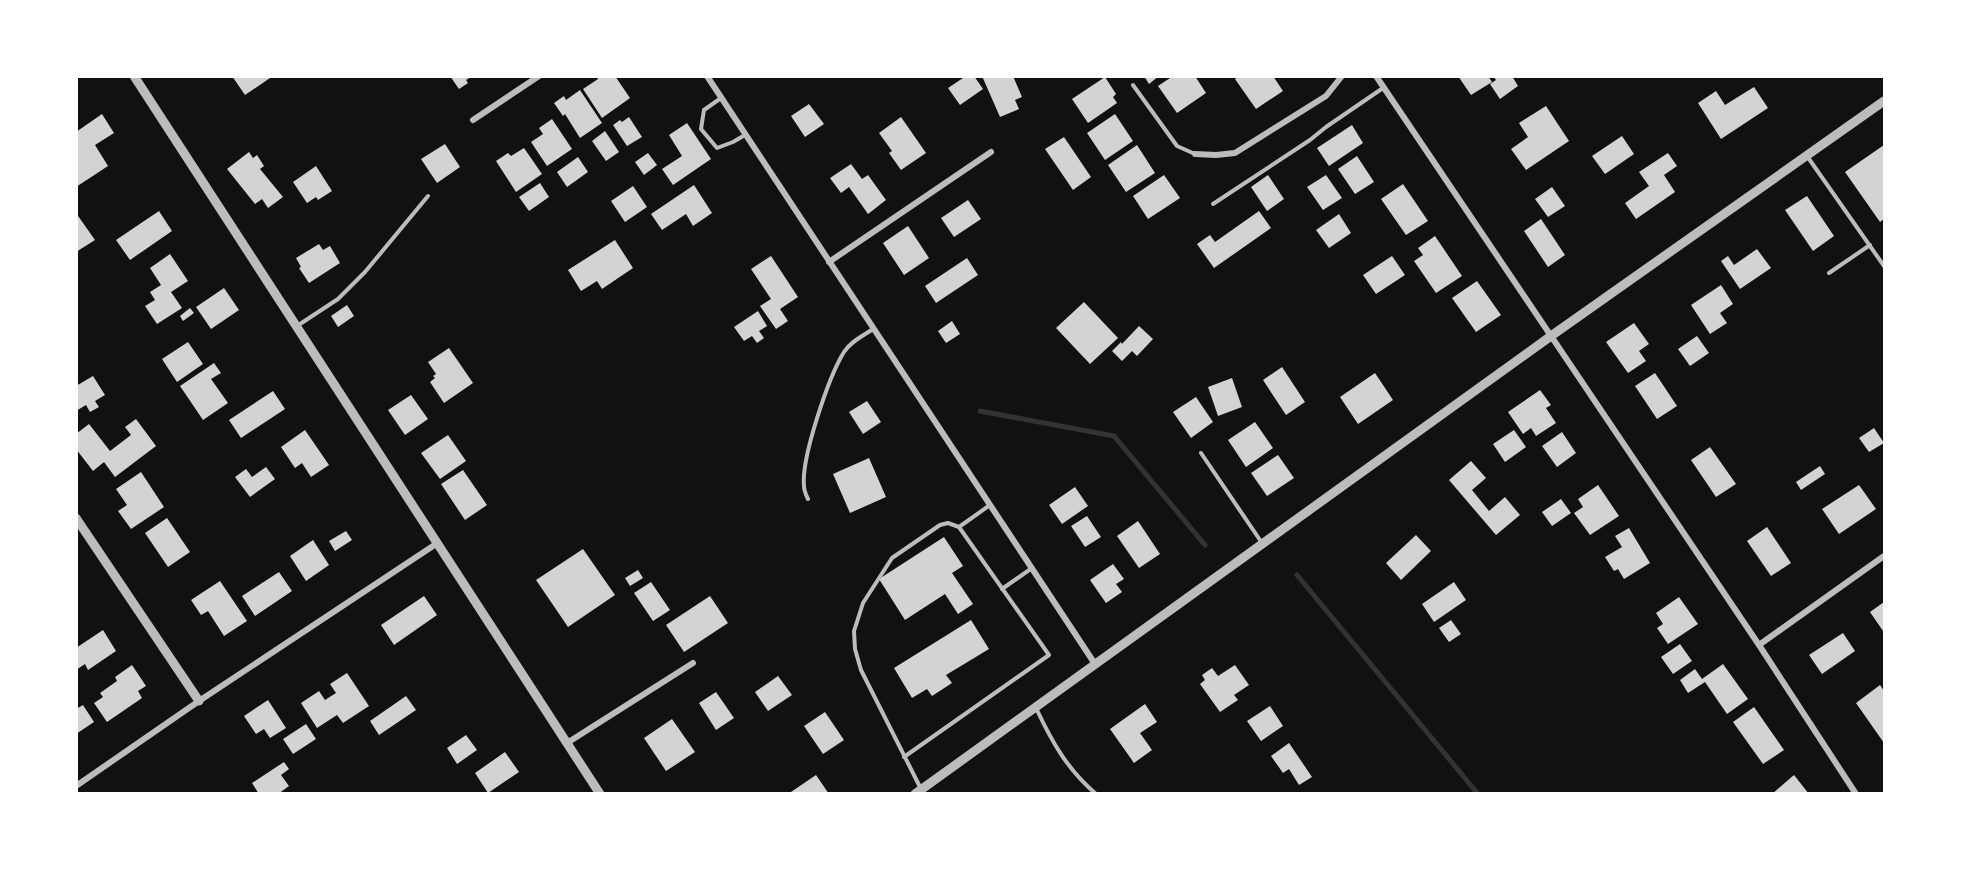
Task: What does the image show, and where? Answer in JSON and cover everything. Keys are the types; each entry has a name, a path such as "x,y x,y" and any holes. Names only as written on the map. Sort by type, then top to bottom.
{"street":[{"path":"134,76 600,794"},
{"path":"473,120 538,76"},
{"path":"707,76 1095,664"},
{"path":"1195,154 1235,153 1326,96 1342,76"},
{"path":"1376,76 1759,645 1856,794"},
{"path":"918,791 1884,100"},
{"path":"829,262 991,152"},
{"path":"78,522 199,701"},
{"path":"76,786 199,701 436,544"},
{"path":"1759,645 1884,556"},
{"path":"567,743 693,663"}],"lane":[{"path":"1133,85 1177,146 1195,154"},
{"path":"1213,204 1310,140 1384,87"},
{"path":"721,98 704,110 701,129 717,148 745,135"},
{"path":"1806,156 1884,266"},
{"path":"296,327 338,299 358,279 428,196"},
{"path":"1829,273 1870,245"},
{"path":"808,499 804,487 806,463 830,381 844,352 853,342 873,329"},
{"path":"1202,453 1262,543"},
{"path":"959,527 990,505"},
{"path":"904,757 1049,655 959,527 948,523 940,525 892,558 863,603 854,631 855,648 861,670 904,757 918,791"},
{"path":"1002,589 1032,568"},
{"path":"1035,707 1049,736 1075,775 1096,794"}],"building":[{"path":"232,76 273,76 245,95"},
{"path":"450,76 473,76 466,80 468,83 459,89"},
{"path":"597,76 615,76 630,98 602,118 583,89 598,79"},
{"path":"966,76 974,76 983,89 960,105 948,88"},
{"path":"982,76 1013,76 1022,97 1015,100 1019,109 1000,117"},
{"path":"1144,76 1159,76 1149,84"},
{"path":"1173,76 1195,76 1206,93 1177,113 1158,86"},
{"path":"1239,76 1273,76 1283,91 1256,109 1235,79"},
{"path":"1458,76 1488,76 1492,82 1471,95"},
{"path":"1493,76 1512,76 1518,86 1500,99 1490,84 1496,80"},
{"path":"1105,77 1116,94 1113,97 1117,103 1088,123 1072,99"},
{"path":"1754,87 1768,108 1721,139 1698,103 1716,91 1725,105"},
{"path":"580,90 602,123 580,138 565,114 563,116 554,103 564,96 566,100"},
{"path":"809,104 824,124 805,137 791,116"},
{"path":"1546,106 1569,141 1526,170 1511,149 1528,137 1519,123"},
{"path":"102,114 114,133 95,145 108,166 76,187 76,132"},
{"path":"1115,114 1133,141 1105,160 1087,133"},
{"path":"629,117 642,137 627,146 613,125"},
{"path":"901,117 926,153 901,170 889,153 892,151 879,133"},
{"path":"552,119 572,149 547,166 531,142 543,134 539,128"},
{"path":"687,123 711,159 673,185 662,169 682,156 669,135"},
{"path":"1352,125 1363,143 1329,166 1317,148"},
{"path":"605,131 619,152 606,161 592,141"},
{"path":"1622,136 1634,154 1605,174 1592,156"},
{"path":"1064,137 1091,177 1073,190 1045,149"},
{"path":"445,144 460,167 437,183 421,159"},
{"path":"1137,145 1155,173 1126,192 1108,165"},
{"path":"1884,145 1884,219 1880,222 1845,172"},
{"path":"524,148 542,174 516,192 496,161 508,153 511,156"},
{"path":"249,152 253,158 257,155 264,166 260,169 283,197 268,208 262,199 255,204 227,169"},
{"path":"648,153 657,165 644,175 635,162"},
{"path":"1668,153 1677,166 1664,175 1675,192 1636,219 1625,203 1649,186 1639,172"},
{"path":"1357,156 1374,182 1355,194 1338,169"},
{"path":"578,157 588,172 567,187 557,172"},
{"path":"851,164 862,179 868,175 886,200 868,214 849,187 841,193 830,178"},
{"path":"316,166 332,191 318,200 316,197 307,203 293,182"},
{"path":"1164,175 1180,198 1148,219 1133,196"},
{"path":"1268,175 1284,199 1267,211 1251,187"},
{"path":"1326,175 1342,198 1323,210 1307,187"},
{"path":"540,183 549,197 529,211 519,197"},
{"path":"1403,184 1428,221 1406,235 1381,199"},
{"path":"694,185 712,213 693,226 686,214 662,230 651,214"},
{"path":"633,186 647,207 625,222 611,201"},
{"path":"1552,187 1565,206 1548,217 1535,199"},
{"path":"1807,196 1834,236 1813,251 1785,210"},
{"path":"968,200 981,219 954,237 941,218"},
{"path":"159,211 172,231 130,260 116,240"},
{"path":"1259,211 1271,228 1214,268 1197,244 1210,235 1215,242"},
{"path":"76,213 95,240 76,252"},
{"path":"1339,214 1351,233 1329,248 1316,230"},
{"path":"1541,219 1565,255 1548,267 1524,231"},
{"path":"908,226 929,258 904,275 883,243"},
{"path":"1435,236 1462,276 1436,293 1414,261 1423,255 1418,248"},
{"path":"615,240 633,268 602,289 597,281 581,291 568,270"},
{"path":"319,244 323,250 330,246 340,263 309,283 299,268 301,267 296,258"},
{"path":"1757,249 1771,268 1740,289 1721,261 1728,256 1734,265"},
{"path":"170,254 188,281 171,292 182,308 157,324 145,306 155,300 150,292 161,285 150,268"},
{"path":"771,256 798,297 780,309 788,321 776,329 760,306 771,299 751,269"},
{"path":"1392,256 1405,275 1376,294 1363,275"},
{"path":"967,258 978,275 936,303 925,286"},
{"path":"1477,281 1501,315 1476,332 1452,298"},
{"path":"1721,285 1733,304 1720,313 1727,323 1710,334 1691,305"},
{"path":"224,288 239,310 211,329 196,307"},
{"path":"1084,302 1118,338 1090,364 1056,328"},
{"path":"347,305 354,316 338,327 331,316"},
{"path":"190,308 194,313 183,321 180,316"},
{"path":"758,311 767,326 759,331 764,338 757,343 752,336 744,341 734,327"},
{"path":"952,321 960,334 946,343 938,331"},
{"path":"1634,323 1649,344 1639,351 1646,361 1628,373 1606,342"},
{"path":"1139,326 1153,339 1137,356 1132,351 1122,361 1112,351"},
{"path":"1697,336 1709,353 1690,366 1678,349"},
{"path":"188,342 203,364 177,382 162,359"},
{"path":"449,348 473,383 444,403 430,382 436,374 428,362"},
{"path":"214,363 221,373 211,379 228,403 203,420 180,386"},
{"path":"1282,367 1305,402 1286,415 1263,380"},
{"path":"1375,373 1393,400 1358,424 1340,397"},
{"path":"1655,373 1677,406 1657,419 1635,386"},
{"path":"93,376 105,395 95,401 99,407 90,412 86,405 76,411 76,386"},
{"path":"1232,378 1242,407 1218,416 1208,387"},
{"path":"1540,390 1551,405 1546,408 1556,423 1536,436 1531,428 1523,434 1508,412"},
{"path":"273,391 285,409 241,438 229,420"},
{"path":"411,395 428,419 405,435 388,410"},
{"path":"1196,397 1213,422 1191,438 1173,412"},
{"path":"867,401 881,422 863,434 849,412"},
{"path":"136,419 156,446 115,477 104,462 93,471 76,449 76,434 89,424 110,451 131,435 125,427"},
{"path":"1255,422 1273,448 1246,467 1228,440"},
{"path":"1874,428 1884,443 1869,452 1859,438"},
{"path":"305,430 329,465 311,477 302,463 295,468 281,447"},
{"path":"1514,430 1526,447 1505,462 1493,444"},
{"path":"1562,432 1576,453 1557,467 1542,446"},
{"path":"448,435 466,461 440,479 421,453"},
{"path":"1710,447 1736,484 1716,497 1691,460"},
{"path":"1278,455 1294,478 1267,496 1251,473"},
{"path":"869,458 886,497 850,513 833,474"},
{"path":"1471,461 1486,478 1472,490 1489,511 1505,497 1520,515 1496,535 1449,480"},
{"path":"1820,466 1825,474 1801,490 1796,482"},
{"path":"266,467 275,479 250,497 235,477 246,469 252,477"},
{"path":"463,470 487,505 465,520 441,484"},
{"path":"141,472 164,507 131,529 118,511 127,505 116,489"},
{"path":"1598,485 1619,516 1590,535 1574,513 1583,507 1578,499"},
{"path":"1859,485 1876,509 1839,534 1822,509"},
{"path":"1075,487 1088,506 1062,524 1049,505"},
{"path":"1561,499 1571,513 1552,526 1542,512"},
{"path":"1087,516 1101,537 1085,547 1071,526"},
{"path":"167,518 190,552 168,567 145,533"},
{"path":"1138,521 1160,554 1139,568 1117,536"},
{"path":"1767,527 1791,563 1771,576 1747,541"},
{"path":"1629,528 1650,563 1624,579 1618,569 1614,571 1605,557 1622,547 1615,536"},
{"path":"346,531 352,540 335,551 329,541"},
{"path":"1416,535 1431,551 1401,580 1386,563"},
{"path":"944,537 963,566 952,573 973,604 958,614 945,594 905,620 879,579"},
{"path":"313,540 329,565 306,581 290,556"},
{"path":"583,549 615,595 568,627 536,580"},
{"path":"1113,564 1124,579 1116,584 1122,592 1106,603 1090,580"},
{"path":"638,570 643,578 630,586 625,578"},
{"path":"279,572 292,591 255,616 242,596"},
{"path":"220,581 247,621 224,636 208,611 201,615 191,600"},
{"path":"651,582 670,610 653,621 634,593"},
{"path":"1454,582 1466,600 1434,622 1422,604"},
{"path":"424,596 437,615 394,645 381,625"},
{"path":"710,596 728,623 684,652 666,625"},
{"path":"1679,597 1698,624 1668,644 1657,628 1663,624 1656,613"},
{"path":"1884,602 1884,629 1883,631 1870,612"},
{"path":"971,620 989,649 946,675 952,683 932,696 927,689 912,698 894,668"},
{"path":"1451,620 1461,634 1449,642 1439,628"},
{"path":"103,630 116,651 88,670 85,664 76,670 76,648"},
{"path":"1843,633 1855,651 1822,674 1809,655"},
{"path":"1680,644 1692,661 1673,674 1661,657"},
{"path":"1723,664 1748,699 1727,714 1705,682 1688,693 1680,680 1695,669 1702,679"},
{"path":"132,665 146,686 138,691 142,698 107,722 94,703 103,697 100,693 117,681 115,677"},
{"path":"1235,665 1249,685 1234,695 1238,700 1220,712 1200,684 1205,680 1202,675 1212,668 1218,676"},
{"path":"347,673 369,706 343,723 337,715 317,728 301,703 319,691 325,700 336,693 330,684"},
{"path":"778,676 792,695 768,711 755,692"},
{"path":"1880,685 1884,691 1884,743 1856,703"},
{"path":"716,692 734,718 716,730 699,703"},
{"path":"406,696 416,710 379,735 370,721"},
{"path":"268,700 286,728 270,738 264,729 256,734 244,716"},
{"path":"1145,704 1157,722 1140,733 1152,750 1134,763 1110,729"},
{"path":"83,705 94,722 76,734 76,709"},
{"path":"1270,706 1283,726 1261,741 1247,721"},
{"path":"1754,707 1784,750 1763,764 1733,722"},
{"path":"825,712 844,740 823,754 804,726"},
{"path":"672,719 695,752 666,771 644,738"},
{"path":"306,724 316,739 293,754 283,739"},
{"path":"466,735 477,750 457,764 447,748"},
{"path":"1289,743 1312,777 1299,785 1289,769 1283,773 1271,756"},
{"path":"505,752 519,772 488,793 475,773"},
{"path":"284,762 289,769 281,775 289,786 278,794 259,794 252,783"},
{"path":"816,775 829,794 788,794"},
{"path":"1794,775 1809,794 1772,794"}],"waterway":[{"path":"980,411 1114,436 1205,545"},
{"path":"1297,575 1478,794"}]}
